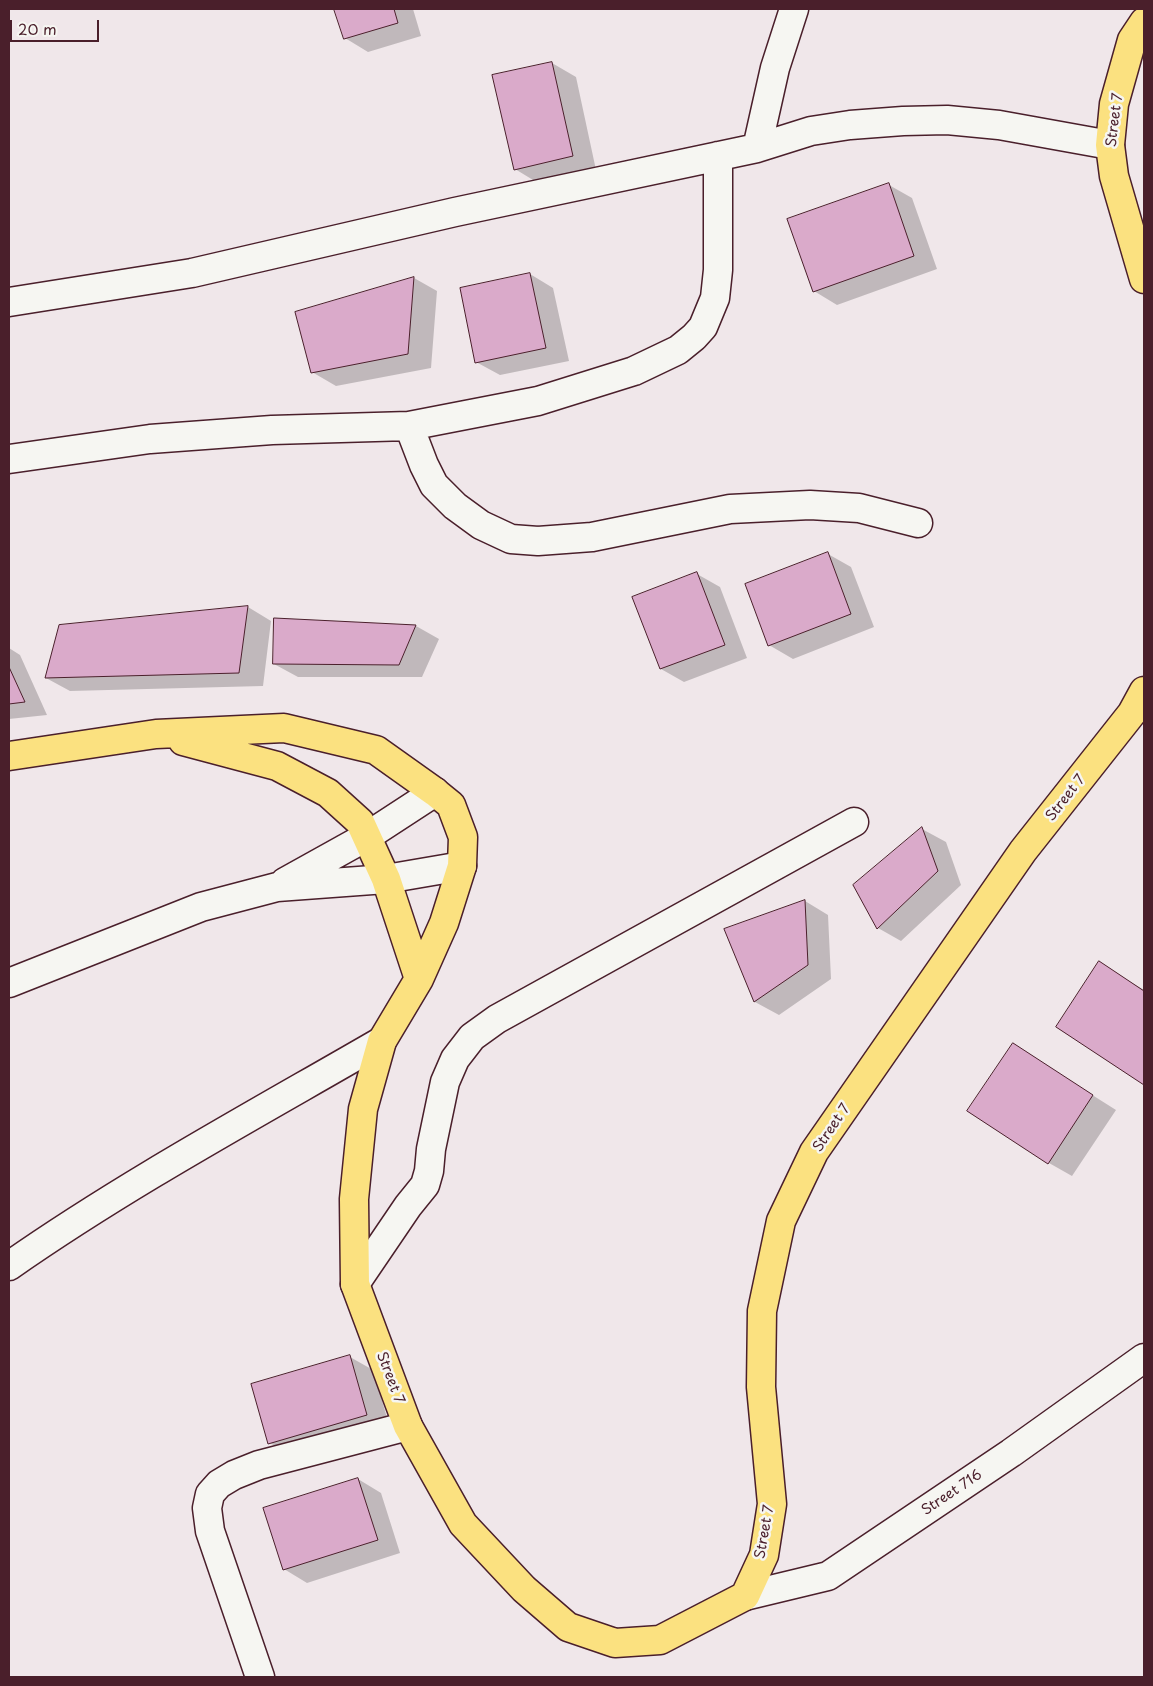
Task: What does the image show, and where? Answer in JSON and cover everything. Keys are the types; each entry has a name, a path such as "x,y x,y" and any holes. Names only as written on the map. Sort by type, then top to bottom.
{"main road":[{"name":"Street 7","path":"1144,22 1132,40 1124,67 1114,104 1110,145 1114,176 1144,279"},
{"name":"Street 7","path":"9,756 156,734 284,728 376,750 435,792 451,806 463,837 462,866 444,923 419,979 382,1041 363,1109 354,1199 355,1284 408,1426 463,1524 524,1589 568,1626 615,1643 660,1640 745,1596 764,1555 772,1504 761,1387 762,1311 781,1221 814,1152 1023,851 1132,713 1144,691"},
{"path":"156,734 277,766 328,793 360,822 386,878 419,979"}],"street":[{"path":"757,148 776,68 794,9"},
{"path":"9,302 192,273 455,212 757,148 811,131 850,125 938,120 999,125 1110,145"},
{"path":"9,459 150,439 272,430 409,426 538,402 634,371 678,350 694,337 703,327 715,298 718,270 718,156"},
{"path":"409,426 424,466 434,485 455,506 481,525 511,539 538,541 592,537 730,509 800,505 859,508 918,523"},
{"path":"277,886 366,837 435,792"},
{"path":"355,1284 425,1184 430,1171 431,1150 445,1082 455,1059 472,1037 497,1019 854,822"},
{"path":"9,983 201,907 277,886 386,878 462,866"},
{"path":"9,1266 156,1172 382,1041"},
{"name":"Street 716","path":"745,1596 828,1576 1011,1453 1144,1358"},
{"path":"260,1677 210,1531 207,1508 210,1494 219,1484 234,1475 258,1466 408,1426"}],"building":[{"path":"334,9 394,9 398,23 344,39"},
{"path":"552,62 573,156 514,170 492,75"},
{"path":"889,183 914,256 813,292 787,219"},
{"path":"530,273 546,348 475,363 460,288"},
{"path":"414,277 408,354 311,373 295,312"},
{"path":"828,552 851,614 768,646 745,584"},
{"path":"697,572 725,645 660,669 632,597"},
{"path":"248,606 239,673 45,678 59,625"},
{"path":"274,618 416,625 399,665 273,664"},
{"path":"9,667 25,702 9,704"},
{"path":"922,827 938,871 877,929 853,885"},
{"path":"805,900 808,965 754,1002 724,929"},
{"path":"1099,961 1144,991 1144,1085 1056,1027"},
{"path":"1013,1043 1093,1095 1048,1164 967,1111"},
{"path":"350,1355 367,1415 268,1444 251,1384"},
{"path":"358,1478 378,1540 283,1570 263,1508"}]}
